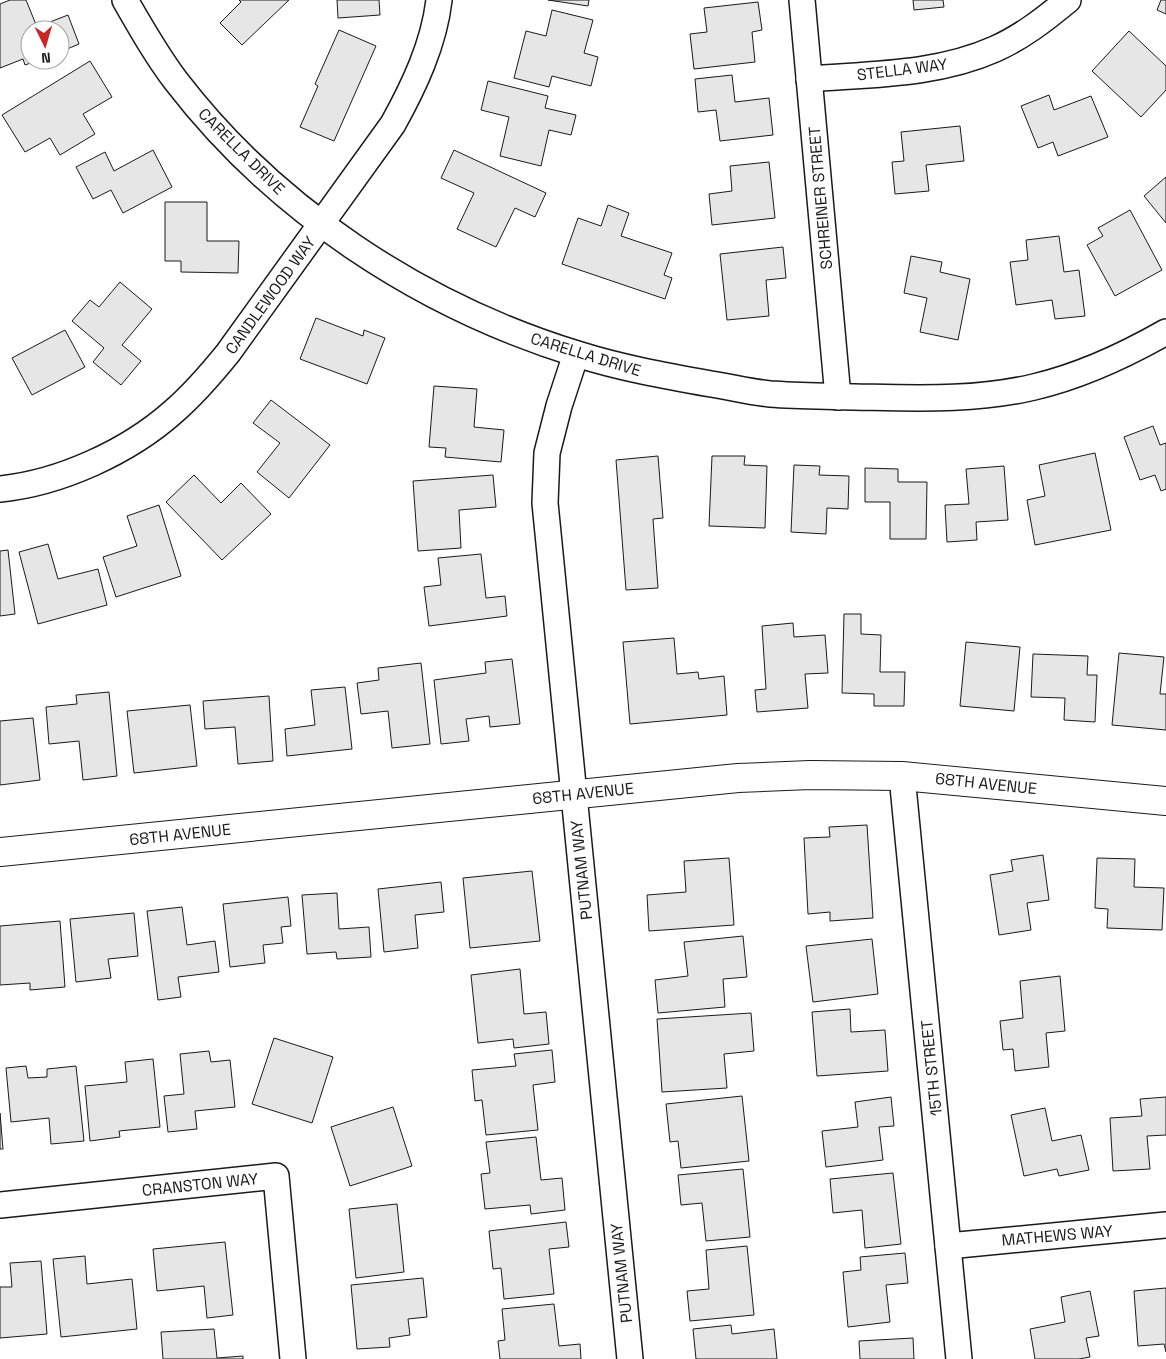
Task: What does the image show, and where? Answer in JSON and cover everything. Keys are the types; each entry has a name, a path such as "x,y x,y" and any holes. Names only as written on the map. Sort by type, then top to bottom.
{"street":[{"name":"CARELLA DRIVE","path":"125,0 143,32 175,80 220,134 270,183 322,224 372,259 436,296 502,327 576,354 656,374 770,394 926,398 972,396 1033,388 1077,375 1119,358 1166,332"},
{"name":"CANDLEWOOD WAY","path":"0,489 48,479 93,463 139,437 173,413 207,380 393,124 413,88 429,45 440,0"},
{"name":"SCHREINER STREET","path":"802,0 838,396"},
{"name":"STELLA WAY","path":"810,79 927,69 962,62 995,49 1033,28 1068,0"},
{"name":"PUTNAM WAY","path":"576,354 559,406 547,454 545,503 630,1359"},
{"name":"68TH AVENUE","path":"0,852 573,794 747,778 810,775 902,776 1166,801"},
{"name":"15TH STREET","path":"902,776 959,1359"},
{"name":"CRANSTON WAY","path":"0,1205 276,1176 294,1359"},
{"name":"MATHEWS WAY","path":"948,1246 1166,1225"}],"building":[{"path":"10,0 26,0 34,20 20,20 20,60 0,68 0,4"},
{"path":"239,0 289,0 242,45 220,23 241,2"},
{"path":"337,0 379,0 380,15 338,18"},
{"path":"548,0 589,0 588,6"},
{"path":"913,0 943,0 944,7 914,10"},
{"path":"1161,0 1166,0 1166,14 1157,10"},
{"path":"758,2 762,30 752,32 755,62 694,69 690,34 707,32 704,8"},
{"path":"552,10 593,20 584,53 598,57 591,86 552,76 549,87 514,78 526,31 546,36"},
{"path":"68,15 70,20 55,20"},
{"path":"70,20 79,44 70,48"},
{"path":"339,30 376,46 334,141 300,127 318,86 315,84"},
{"path":"1129,31 1166,66 1166,90 1141,117 1092,71"},
{"path":"90,61 112,97 83,114 95,134 60,155 50,138 25,152 2,115"},
{"path":"732,75 735,102 769,98 773,135 720,141 716,110 698,112 695,79"},
{"path":"488,81 548,96 545,108 576,115 571,135 549,130 541,166 500,156 509,117 481,110"},
{"path":"1049,95 1054,110 1091,96 1108,137 1058,156 1053,142 1038,148 1021,106"},
{"path":"960,126 964,161 926,165 929,191 895,194 892,162 904,161 901,132"},
{"path":"153,150 172,187 123,213 111,190 93,199 76,167 105,152 114,171"},
{"path":"454,150 546,193 535,217 515,208 496,247 457,229 474,193 441,178"},
{"path":"769,162 775,218 712,225 709,194 732,191 730,166"},
{"path":"1166,177 1166,223 1144,196"},
{"path":"165,202 207,202 207,241 239,241 238,273 181,272 181,261 165,261"},
{"path":"608,205 629,213 621,236 672,253 664,275 672,278 665,299 562,264 578,218 601,226"},
{"path":"1130,210 1162,270 1115,296 1087,245 1103,236 1098,228"},
{"path":"1059,236 1064,272 1079,270 1085,316 1055,319 1052,300 1016,305 1010,262 1028,260 1026,240"},
{"path":"783,247 786,278 766,280 769,316 727,320 720,254"},
{"path":"911,256 942,262 940,272 970,279 958,340 920,332 927,298 904,293"},
{"path":"120,282 152,309 122,345 141,361 121,385 93,362 104,348 72,321 90,300 99,307"},
{"path":"316,318 363,336 364,330 385,338 367,384 300,359"},
{"path":"65,330 85,367 32,395 12,358"},
{"path":"434,386 477,389 474,427 504,430 501,462 445,457 446,448 429,447"},
{"path":"271,400 330,445 289,498 257,472 280,443 253,423"},
{"path":"1153,426 1160,445 1166,443 1166,489 1161,491 1155,475 1140,480 1124,437"},
{"path":"1095,453 1111,530 1035,545 1027,500 1045,496 1039,465"},
{"path":"658,456 663,518 653,519 658,588 626,590 616,460"},
{"path":"712,456 745,456 744,465 767,466 765,528 709,526"},
{"path":"794,465 820,466 819,475 849,476 848,509 827,508 826,534 791,532"},
{"path":"1004,466 1008,520 976,522 977,540 947,542 945,505 969,504 966,469"},
{"path":"865,468 898,469 898,482 927,482 926,539 890,539 890,502 865,502"},
{"path":"194,475 221,503 241,483 271,514 222,560 166,502"},
{"path":"493,475 496,507 459,510 461,548 418,551 413,481"},
{"path":"159,505 181,576 116,597 103,557 137,546 127,516"},
{"path":"48,544 58,579 98,569 107,605 38,624 19,552"},
{"path":"8,550 15,614 0,616 0,551"},
{"path":"481,554 486,598 505,596 507,616 429,626 424,587 441,585 438,558"},
{"path":"844,614 861,614 861,634 881,635 880,672 905,672 904,706 874,706 874,694 842,693"},
{"path":"793,623 794,637 825,635 828,673 805,674 808,708 757,712 755,690 766,689 762,626"},
{"path":"674,638 677,674 698,672 699,679 724,676 727,715 630,724 623,642"},
{"path":"966,642 1020,647 1014,711 960,706"},
{"path":"1119,653 1164,657 1160,694 1166,694 1166,730 1112,725"},
{"path":"1033,654 1088,656 1087,675 1097,675 1095,722 1064,720 1065,698 1031,697"},
{"path":"512,659 520,724 490,727 489,716 466,719 469,741 441,744 434,680 486,673 485,662"},
{"path":"421,663 430,744 392,748 388,711 361,714 357,683 379,680 378,668"},
{"path":"345,687 352,749 287,756 285,729 315,725 311,690"},
{"path":"109,692 117,776 83,780 79,741 49,744 46,707 77,704 76,695"},
{"path":"269,696 273,761 238,764 235,727 205,729 203,701"},
{"path":"190,705 197,766 134,773 127,711"},
{"path":"33,718 40,780 0,785 0,721"},
{"path":"867,825 873,918 830,921 830,912 808,914 804,838 830,837 829,827"},
{"path":"1043,855 1049,900 1027,903 1031,930 999,935 990,875 1013,871 1011,860"},
{"path":"729,858 734,925 649,931 647,895 686,892 684,861"},
{"path":"1097,858 1135,859 1134,887 1164,888 1162,930 1107,928 1108,909 1095,908"},
{"path":"532,871 540,941 470,948 463,878"},
{"path":"441,882 444,912 415,915 418,948 384,952 378,889"},
{"path":"337,893 339,929 369,927 371,957 337,959 336,952 307,954 302,895"},
{"path":"288,897 291,926 281,927 283,943 263,945 265,963 230,967 223,904"},
{"path":"182,907 187,945 215,941 219,972 178,977 181,997 158,1000 147,911"},
{"path":"134,913 138,956 108,959 111,978 76,982 70,919"},
{"path":"60,921 65,987 30,990 30,983 0,985 0,926"},
{"path":"743,936 747,977 723,979 725,1007 658,1013 655,980 688,976 684,942"},
{"path":"872,939 878,994 813,1002 806,946"},
{"path":"520,969 524,1014 546,1012 549,1044 514,1048 513,1039 478,1043 471,975"},
{"path":"1060,976 1065,1031 1046,1033 1049,1067 1015,1071 1013,1049 1003,1050 1000,1021 1023,1018 1020,981"},
{"path":"850,1009 851,1032 885,1030 888,1071 817,1076 812,1012"},
{"path":"751,1013 754,1051 724,1054 727,1088 662,1092 657,1019"},
{"path":"274,1038 333,1057 312,1123 252,1104"},
{"path":"552,1050 555,1082 533,1085 538,1130 486,1135 482,1100 475,1101 472,1070 516,1066 514,1054"},
{"path":"209,1051 211,1062 230,1060 235,1107 195,1111 197,1129 168,1132 164,1096 184,1094 180,1054"},
{"path":"153,1059 160,1127 119,1131 120,1137 90,1141 85,1086 127,1082 125,1062"},
{"path":"26,1066 28,1078 47,1077 47,1069 76,1066 84,1141 51,1144 49,1118 11,1122 6,1068"},
{"path":"742,1096 749,1161 681,1168 678,1141 670,1142 666,1104"},
{"path":"891,1097 894,1126 879,1127 883,1160 826,1167 822,1131 858,1127 855,1102"},
{"path":"1166,1097 1166,1135 1147,1136 1150,1169 1113,1171 1110,1118 1142,1116 1140,1099"},
{"path":"393,1107 412,1166 350,1186 331,1127"},
{"path":"1045,1108 1052,1141 1081,1135 1089,1170 1059,1176 1057,1169 1024,1176 1011,1115"},
{"path":"0,1113 3,1149 0,1149"},
{"path":"536,1137 541,1180 562,1178 565,1210 531,1214 530,1205 485,1209 481,1174 490,1173 486,1142"},
{"path":"743,1169 750,1237 706,1241 702,1203 681,1205 678,1175"},
{"path":"893,1173 901,1244 865,1248 862,1210 833,1213 830,1179"},
{"path":"397,1204 404,1272 356,1278 349,1209"},
{"path":"566,1222 569,1247 549,1249 554,1294 504,1299 501,1268 493,1269 489,1231"},
{"path":"225,1242 233,1315 207,1318 204,1286 157,1291 153,1249"},
{"path":"747,1246 754,1315 690,1321 687,1291 709,1289 706,1250"},
{"path":"905,1253 908,1283 886,1285 890,1322 848,1327 843,1272 861,1270 860,1257"},
{"path":"85,1256 87,1284 132,1279 137,1329 61,1337 53,1259"},
{"path":"41,1261 47,1334 0,1338 0,1287 12,1287 10,1263"},
{"path":"423,1278 427,1317 408,1319 410,1335 389,1338 390,1347 357,1349 351,1285"},
{"path":"1166,1288 1166,1352 1164,1344 1138,1346 1134,1291"},
{"path":"1090,1291 1099,1336 1086,1338 1090,1357 1079,1359 1035,1359 1030,1329 1065,1322 1061,1297"},
{"path":"554,1304 559,1346 580,1344 581,1359 500,1359 498,1341 505,1340 502,1309"},
{"path":"731,1325 732,1334 774,1329 777,1359 696,1359 693,1329"},
{"path":"214,1329 217,1358 243,1356 243,1359 163,1359 161,1332"},
{"path":"913,1338 914,1359 860,1359 859,1341"}]}
